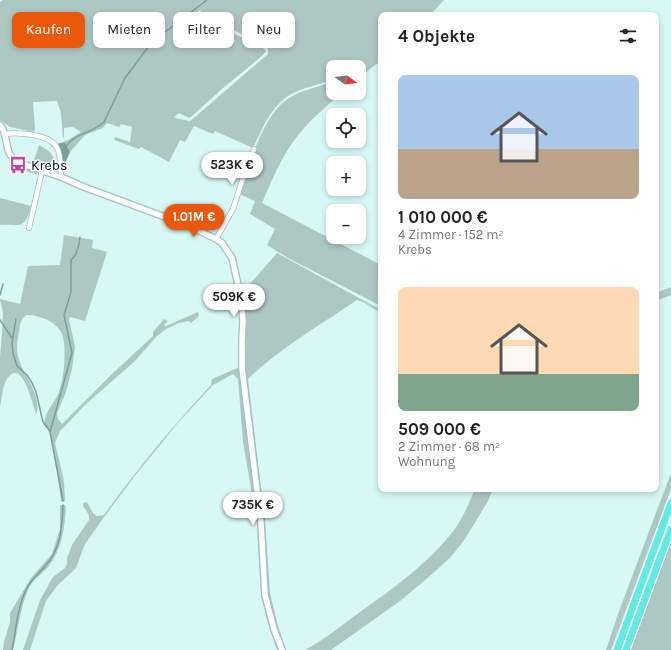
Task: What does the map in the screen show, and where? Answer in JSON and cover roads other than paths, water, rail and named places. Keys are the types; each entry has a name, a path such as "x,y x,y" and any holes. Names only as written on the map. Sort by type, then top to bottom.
{"highway":[{"path":"617,650 671,503"},
{"path":"626,650 671,529"}],"street":[{"path":"0,125 4,129 7,150 17,162 61,177 188,226 222,243 232,258 239,289 243,321 242,368 261,523 266,596 274,629 282,650"},
{"path":"5,134 30,134 47,139 56,145 61,177"},
{"path":"216,239 233,209 254,149"},
{"path":"29,228 42,171"}],"waterway":[{"path":"66,147 69,142 95,129 104,122 125,78 152,42 207,0"},
{"path":"63,501 50,432 72,353 64,315 71,292 71,260 76,254 80,237"},
{"path":"0,295 3,284"},
{"path":"16,319 12,343 13,353 17,366 27,375 32,383 36,392 43,422 50,431"},
{"path":"0,320 12,338"},
{"path":"12,650 23,597 32,580 50,560 60,537 63,505"}],"place":[{"name":"Krebs","path":"18,165"}]}
